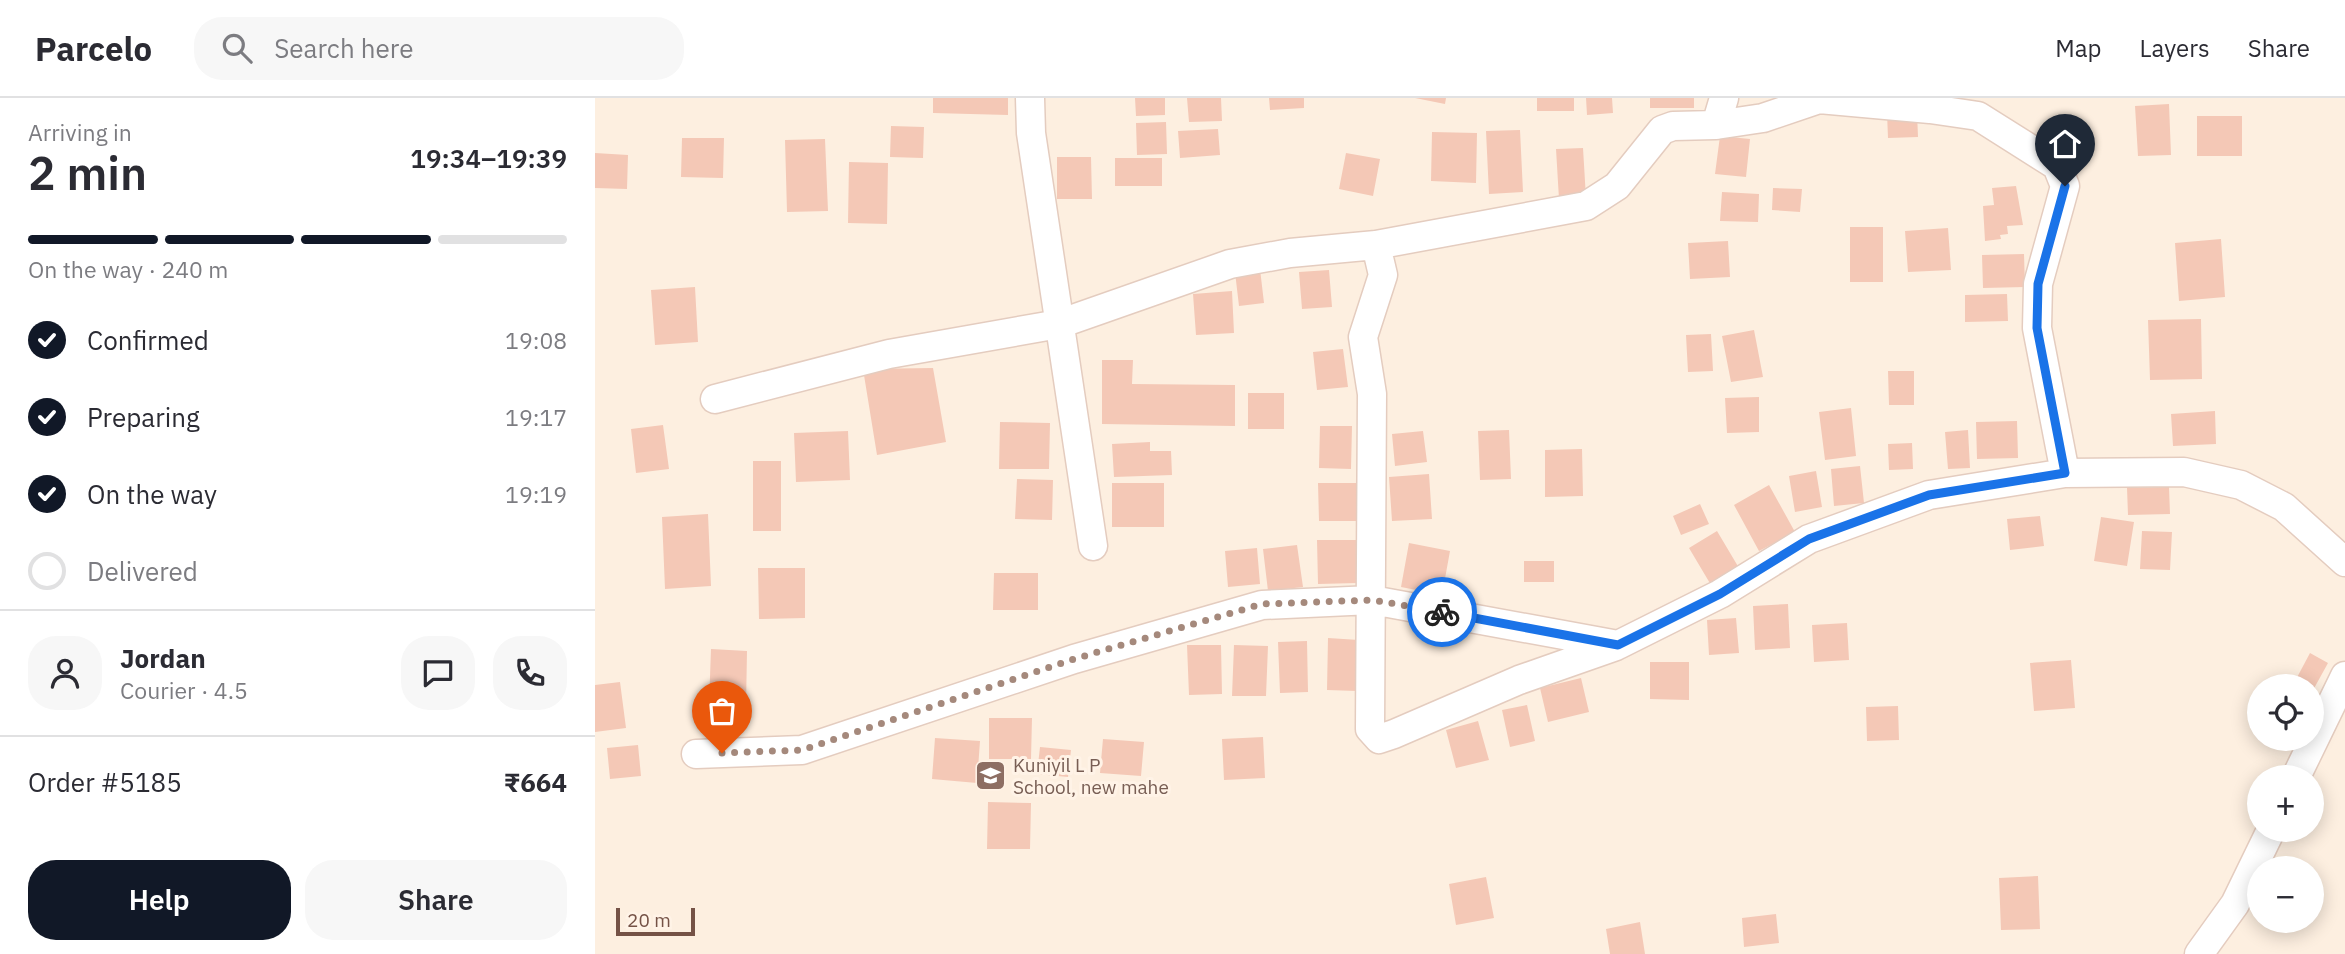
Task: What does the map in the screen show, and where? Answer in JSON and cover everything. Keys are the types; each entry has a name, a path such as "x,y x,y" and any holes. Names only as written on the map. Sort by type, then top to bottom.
{"street":[{"path":"1030,98 1031,134 1093,546"},
{"path":"1716,125 1724,98"},
{"path":"715,399 889,354 1059,324 1230,264 1290,253 1376,245 1586,206 1617,186 1662,130 1673,125 1716,125 1763,118 1819,99 1977,107 2057,166 2063,176 2065,186 2038,284 2037,328 2065,473"},
{"path":"1376,245 1383,275 1363,337 1373,394 1373,600 1369,717 1370,729 1379,739 1519,680 1618,645 1720,594 1809,539 1929,495 2065,473 2184,472 2241,485 2284,507 2345,562"},
{"path":"696,754 802,750 1074,659 1262,604 1373,600 1618,645"},
{"path":"2302,765 2345,676"},
{"path":"2199,954 2235,904 2265,842"}],"building":[{"path":"933,98 1008,98 1008,115 933,113"},
{"path":"1135,98 1165,98 1165,115 1136,116"},
{"path":"1187,98 1221,98 1222,121 1189,122"},
{"path":"1269,98 1304,98 1304,108 1270,110"},
{"path":"1415,98 1446,98 1445,104"},
{"path":"1537,98 1574,98 1574,111 1537,111"},
{"path":"1586,98 1612,98 1613,113 1587,115"},
{"path":"1650,98 1694,98 1694,108 1650,108"},
{"path":"2169,104 2171,155 2138,156 2135,106"},
{"path":"1917,112 1918,137 1888,138 1887,113"},
{"path":"2197,116 2242,116 2242,156 2197,156"},
{"path":"1166,122 1167,154 1137,155 1136,123"},
{"path":"891,126 924,127 923,158 890,157"},
{"path":"1218,129 1220,155 1180,158 1178,131"},
{"path":"1520,130 1523,192 1489,194 1486,131"},
{"path":"1432,132 1477,133 1476,183 1431,181"},
{"path":"1720,136 1750,139 1746,177 1715,174"},
{"path":"682,138 724,138 723,178 681,177"},
{"path":"825,139 828,211 787,212 785,140"},
{"path":"1583,148 1586,198 1559,199 1556,149"},
{"path":"595,153 628,155 627,189 595,188"},
{"path":"1346,153 1380,159 1373,196 1339,189"},
{"path":"1057,157 1091,157 1092,199 1057,199"},
{"path":"1115,158 1162,158 1162,186 1115,186"},
{"path":"849,162 888,163 887,224 848,223"},
{"path":"2016,186 2023,225 2007,226 2008,234 2000,235 2001,239 1985,241 1983,206 1994,205 1992,188"},
{"path":"1773,188 1802,189 1800,212 1772,210"},
{"path":"1722,192 1759,194 1758,222 1720,221"},
{"path":"1850,227 1883,227 1883,282 1850,282"},
{"path":"1948,228 1951,270 1908,272 1905,231"},
{"path":"2221,239 2225,297 2179,301 2175,243"},
{"path":"1728,241 1730,277 1690,279 1688,243"},
{"path":"2024,254 2025,287 1983,288 1982,255"},
{"path":"1260,269 1264,303 1239,306 1235,272"},
{"path":"1329,270 1332,307 1302,309 1299,272"},
{"path":"695,287 698,342 655,345 651,290"},
{"path":"1232,291 1234,333 1196,335 1193,294"},
{"path":"2007,294 2008,321 1965,322 1965,295"},
{"path":"2201,319 2202,379 2150,380 2148,320"},
{"path":"1754,330 1763,377 1731,382 1722,336"},
{"path":"1711,334 1713,371 1688,372 1686,335"},
{"path":"1343,349 1348,387 1317,390 1313,352"},
{"path":"1102,360 1133,360 1132,384 1235,385 1235,426 1102,424"},
{"path":"933,368 946,442 877,455 863,369"},
{"path":"1888,371 1914,371 1914,405 1889,405"},
{"path":"1248,393 1284,393 1284,429 1248,429"},
{"path":"1759,397 1759,432 1727,433 1725,398"},
{"path":"1851,408 1856,456 1825,460 1819,412"},
{"path":"2215,411 2216,444 2173,446 2171,414"},
{"path":"2017,421 2018,458 1977,459 1976,422"},
{"path":"1000,422 1050,423 1049,469 999,469"},
{"path":"663,425 669,469 636,473 631,429"},
{"path":"1320,426 1352,426 1351,469 1319,468"},
{"path":"1509,430 1511,479 1480,480 1478,431"},
{"path":"1968,430 1970,468 1948,469 1945,432"},
{"path":"848,431 850,480 796,482 794,433"},
{"path":"1423,431 1427,462 1395,466 1392,434"},
{"path":"1150,442 1150,451 1171,451 1172,475 1114,477 1112,444"},
{"path":"1912,443 1913,469 1889,470 1888,444"},
{"path":"1582,449 1583,496 1545,497 1545,450"},
{"path":"753,461 781,461 781,531 753,531"},
{"path":"1860,466 1864,503 1834,506 1831,469"},
{"path":"1816,471 1822,507 1795,512 1789,476"},
{"path":"1429,474 1432,519 1392,521 1389,477"},
{"path":"1017,479 1053,480 1052,520 1015,519"},
{"path":"1112,483 1164,483 1164,527 1112,527"},
{"path":"1318,483 1357,483 1357,521 1319,521"},
{"path":"1769,485 1795,532 1759,551 1734,505"},
{"path":"2169,487 2170,514 2128,515 2127,488"},
{"path":"1700,504 1709,524 1681,535 1673,516"},
{"path":"708,514 711,586 665,589 662,517"},
{"path":"2040,516 2044,546 2010,550 2007,519"},
{"path":"2101,517 2134,522 2127,566 2094,561"},
{"path":"1717,531 1739,568 1711,585 1689,548"},
{"path":"2142,531 2172,532 2170,570 2140,569"},
{"path":"1317,540 1357,540 1358,583 1318,584"},
{"path":"1409,543 1450,551 1442,595 1401,587"},
{"path":"1297,545 1303,587 1268,591 1263,549"},
{"path":"1257,548 1260,584 1228,587 1225,551"},
{"path":"1524,561 1554,561 1554,582 1524,582"},
{"path":"758,568 805,568 805,618 759,619"},
{"path":"994,573 1038,573 1038,610 993,610"},
{"path":"1788,604 1790,648 1755,650 1753,606"},
{"path":"1736,618 1739,653 1709,655 1707,620"},
{"path":"1847,623 1849,660 1814,662 1812,625"},
{"path":"1328,638 1359,640 1357,691 1327,690"},
{"path":"1307,641 1308,692 1280,693 1278,642"},
{"path":"1187,645 1221,645 1222,694 1189,695"},
{"path":"1234,645 1268,646 1266,696 1232,696"},
{"path":"711,649 747,651 746,706 709,705"},
{"path":"2310,653 2328,663 2322,674 2299,674"},
{"path":"2071,660 2075,708 2034,711 2030,663"},
{"path":"1650,662 1689,662 1689,700 1650,699"},
{"path":"1581,678 1589,712 1548,722 1540,688"},
{"path":"620,682 626,728 595,732 595,685"},
{"path":"1527,705 1535,741 1510,747 1502,710"},
{"path":"1898,706 1899,740 1867,741 1866,707"},
{"path":"989,718 1032,718 1031,759 989,759"},
{"path":"1478,721 1489,760 1456,768 1446,730"},
{"path":"1263,737 1265,778 1224,780 1222,739"},
{"path":"935,738 980,741 977,783 932,779"},
{"path":"1103,739 1144,742 1141,776 1100,773"},
{"path":"638,745 641,776 610,779 607,748"},
{"path":"1040,747 1071,750 1068,777 1037,774"},
{"path":"988,802 1031,803 1030,849 987,849"},
{"path":"2038,876 2040,929 2001,930 1999,878"},
{"path":"1486,877 1494,918 1456,925 1449,884"},
{"path":"1776,914 1779,943 1744,947 1742,918"},
{"path":"1640,922 1645,954 1610,954 1606,929"}],"way so far":[{"path":"722,753 802,750 1074,659 1262,604 1373,600 1442,612"}],"place":[{"name":"Kuniyil L P School, new mahe","path":"990,776"}],"route":[{"path":"1442,612 1618,645 1720,594 1809,539 1929,495 2065,473 2037,328 2038,284 2044,254 2055,228 2065,186"}]}
